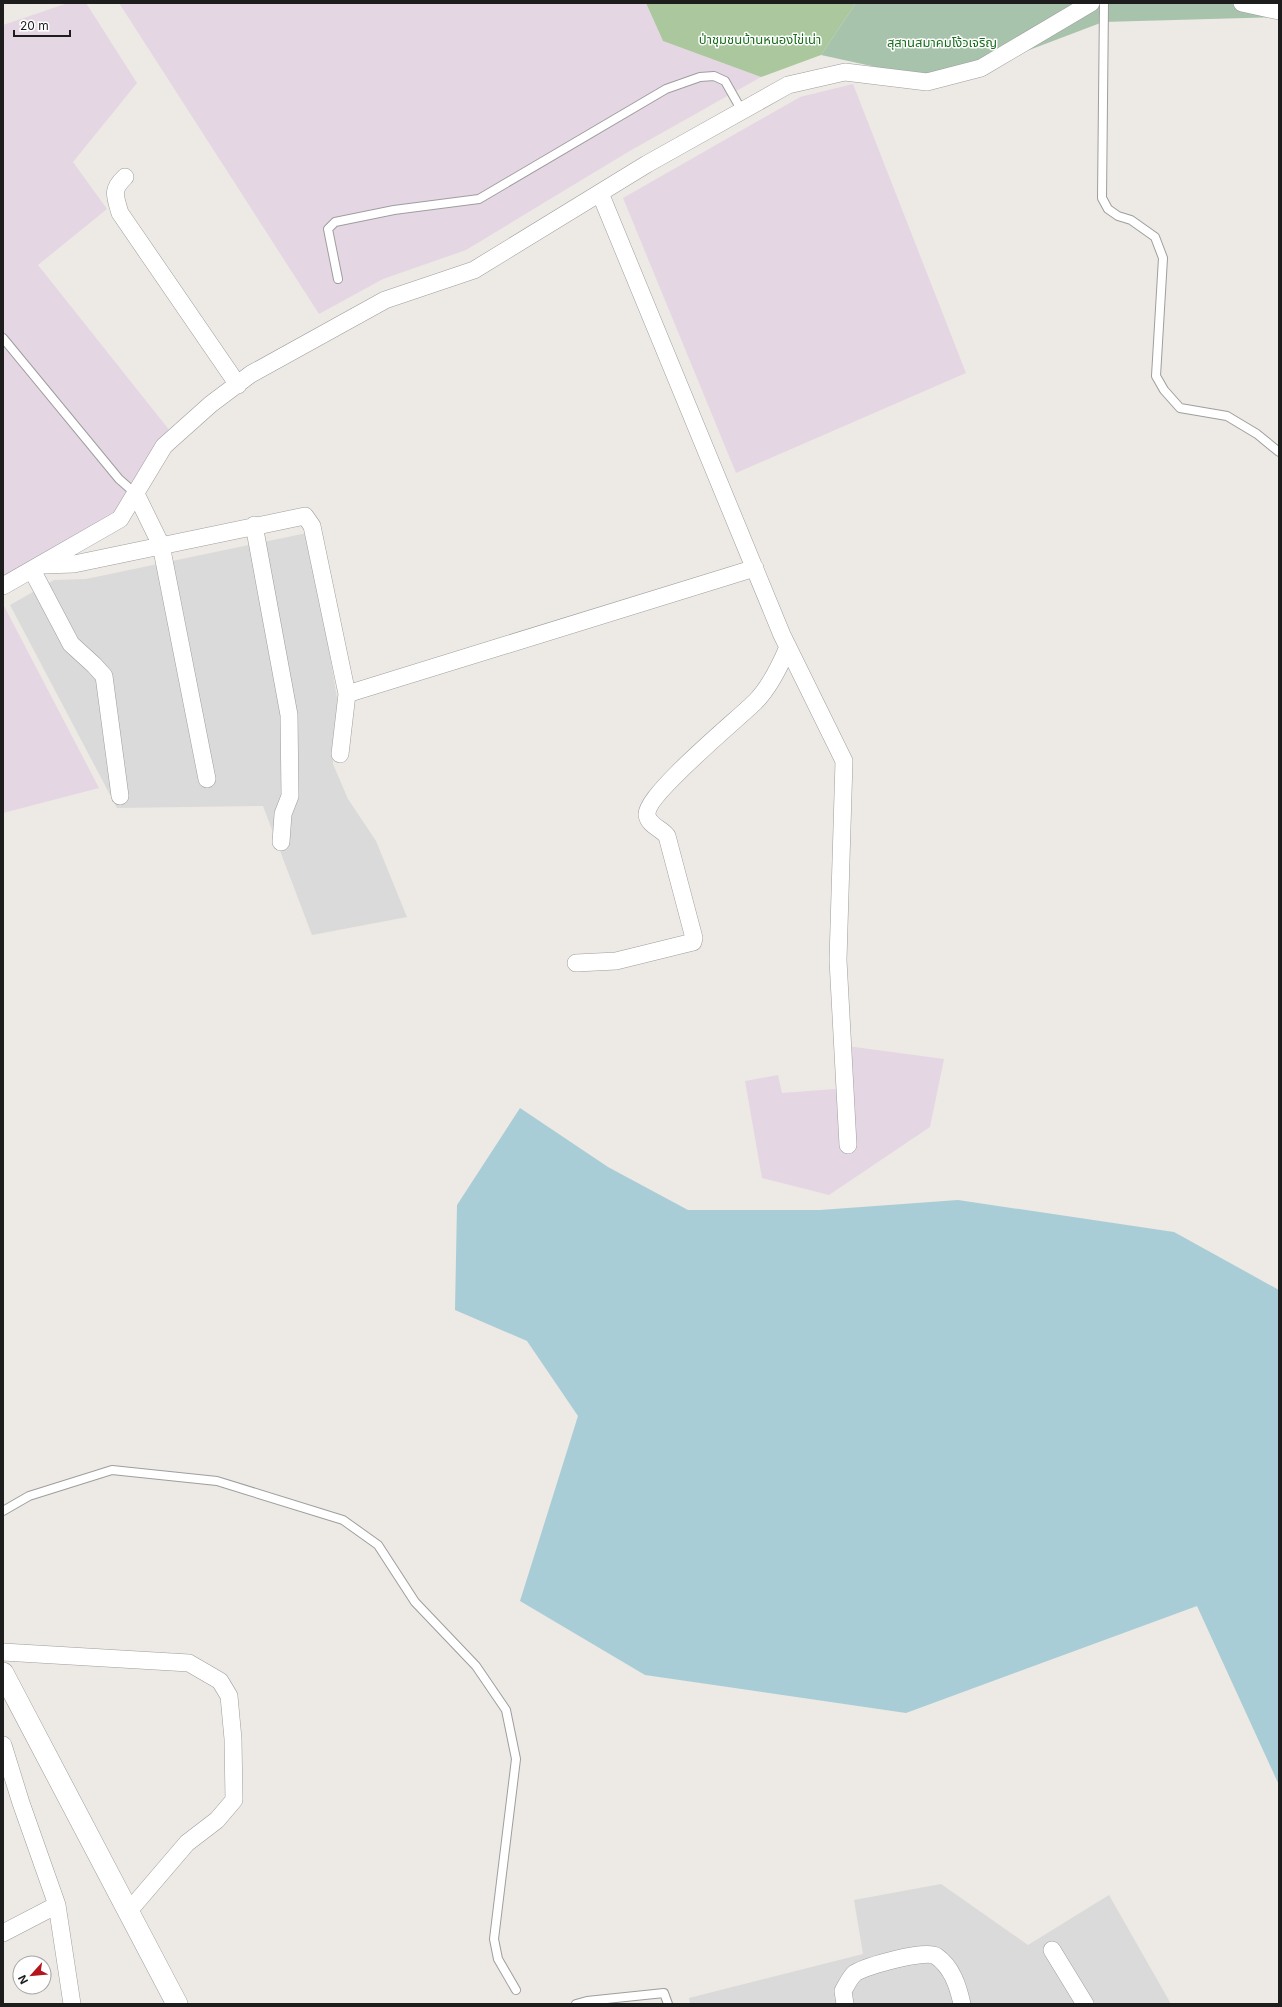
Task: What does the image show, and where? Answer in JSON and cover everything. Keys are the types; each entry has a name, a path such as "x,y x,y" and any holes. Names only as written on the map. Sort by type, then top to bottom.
{"street":[{"path":"3,586 120,519 164,446 211,404 251,374 385,300 474,270 600,193 788,85 845,72 927,82 982,68 1091,3"},
{"path":"1242,3 1279,11"},
{"path":"125,177 117,184 114,194 120,213 238,385"},
{"path":"600,193 788,647 844,761 838,960 848,1145"},
{"path":"136,494 160,546 207,779"},
{"path":"36,567 74,564 305,516 312,526 347,694 340,754"},
{"path":"254,526 289,715 290,796 283,814 281,842"},
{"path":"36,567 71,644 104,676 120,796"},
{"path":"347,694 755,568"},
{"path":"576,963 616,962 693,942 694,938 667,836 663,830 650,824 647,816 648,808 675,777 717,735 756,701 778,670 788,647"},
{"path":"3,1652 189,1663 220,1680 229,1696 233,1739 234,1800 217,1820 187,1843 128,1912"},
{"path":"4,1677 177,2004"},
{"path":"3,1745 21,1803 57,1906 72,2004"},
{"path":"3,1932 57,1906"},
{"path":"1052,1950 1085,2004"},
{"path":"845,2004 843,1991 853,1974 867,1967 921,1955 934,1955 948,1967 959,1990 962,2004"}],"lane":[{"path":"1104,3 1102,198 1108,209 1118,216 1131,220 1156,237 1163,258 1156,376 1164,390 1180,408 1226,416 1257,434 1279,452"},
{"path":"338,279 328,229 335,222 394,210 479,199 666,89 700,77 714,76 725,81 742,111"},
{"path":"3,338 119,480 136,494"},
{"path":"3,1511 29,1496 112,1470 217,1481 343,1520 378,1545 415,1602 476,1666 506,1710 516,1759 494,1939 498,1959 516,1990"},
{"path":"576,2004 587,2001 664,1993 668,2004"}],"shaded area":[{"path":"68,3 86,3 137,83 73,162 107,209 38,265 170,431 155,445 113,515 3,578 3,25"},
{"path":"119,3 646,3 663,41 761,77 628,152 466,250 383,279 319,314"},
{"path":"853,84 966,373 736,473 623,198 800,97"},
{"path":"307,533 311,543 338,704 333,764 348,799 376,841 407,917 312,935 263,806 117,808 10,605 54,580 86,579"},
{"path":"3,604 99,788 3,813"},
{"path":"847,1046 944,1059 930,1127 829,1195 762,1178 745,1081 778,1075 782,1093 848,1088"},
{"path":"941,1884 1028,1945 1109,1895 1171,2004 690,2004 689,1998 863,1954 854,1900"}],"green space":[{"name":"ป่าชุมชนบ้านหนองไข่เน่า","path":"646,3 856,3 821,55 761,77 663,41"},
{"name":"สุสานสมาคมโง้วเจริญ","path":"856,3 1279,3 1279,17 1103,22 945,82 821,55"}],"water":[{"path":"520,1108 608,1167 688,1210 820,1210 958,1200 1174,1232 1279,1290 1279,1785 1197,1606 906,1713 645,1675 520,1601 578,1416 527,1341 455,1310 457,1205"}]}
